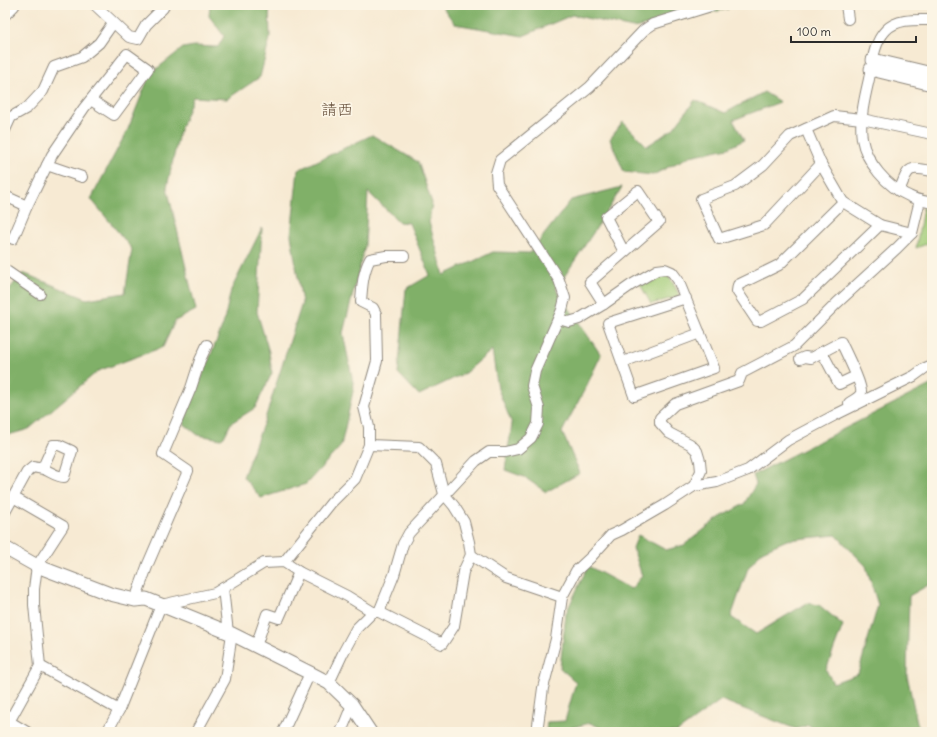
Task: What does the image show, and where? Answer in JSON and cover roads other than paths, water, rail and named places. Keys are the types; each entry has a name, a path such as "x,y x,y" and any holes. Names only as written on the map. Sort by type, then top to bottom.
{"street":[{"path":"94,5 130,37 138,39 146,25 164,5"},
{"path":"329,683 356,629 376,612 394,575 403,544 408,533 476,461 489,452 505,452 518,449 531,438 538,424 539,408 532,386 534,371 559,319 565,298 560,280 497,185 496,173 500,160 590,87 644,30 653,24 714,5"},
{"path":"846,5 848,19"},
{"path":"932,20 909,20 897,23 886,30 878,41 872,64 862,119 862,138 870,160 882,176 899,191 908,196 932,203"},
{"path":"5,130 11,117 27,108 42,91 54,67 82,57 99,43 113,23"},
{"path":"13,239 52,155 91,100 128,54 148,69 114,115 91,100"},
{"path":"872,64 932,74"},
{"path":"872,64 932,84"},
{"path":"821,164 764,225 719,239 701,199 735,186 763,165 790,136 834,116 862,119 932,134"},
{"path":"806,129 821,164 843,202 880,225 912,233"},
{"path":"47,165 82,177"},
{"path":"899,191 907,172 910,169 914,167 932,171"},
{"path":"604,304 590,282 660,222 638,191 606,217 624,252"},
{"path":"5,196 27,206"},
{"path":"694,486 701,471 697,451 690,444 669,433 660,424 660,418 675,404 739,381 742,373 794,346 836,303 912,233 920,200"},
{"path":"843,202 779,265 738,285 737,291 757,321 761,322 804,299 880,225"},
{"path":"284,562 331,503 355,478 368,445 369,427 364,407 377,361 376,314 373,308 361,302 363,284 367,265 370,259 386,256 404,256"},
{"path":"5,270 40,294"},
{"path":"559,319 569,322 579,319 657,270 672,272 678,280 686,298 714,368 634,396 608,323 686,298"},
{"path":"623,362 700,333"},
{"path":"800,359 805,357 811,358 841,342 861,388 861,393 837,414"},
{"path":"135,600 148,564 188,471 163,454 191,388 207,344"},
{"path":"822,352 840,384 856,376"},
{"path":"537,732 543,688 556,639 562,597 576,571 611,535 665,505 694,486 717,482 748,470 788,440 914,376 932,365"},
{"path":"161,605 215,593 264,563 284,562 299,572 376,612 442,644 454,626 463,572 471,554 464,522 444,494 436,464 419,447 368,445"},
{"path":"5,512 28,472 33,467 44,469"},
{"path":"13,497 63,526 37,566 34,589 34,605 40,666 6,723 27,732"},
{"path":"5,548 37,566 110,594 135,600 146,599 161,605 230,634 310,673 329,683 352,705 370,732"},
{"path":"471,554 506,578 562,597"},
{"path":"256,646 267,614 279,618 299,572"},
{"path":"196,732 225,679 230,634 223,588"},
{"path":"107,732 119,710 161,605"},
{"path":"40,666 119,710"},
{"path":"283,732 310,673"},
{"path":"341,732 352,705"}],"district":[{"name":"請西","path":"337,109"}]}
